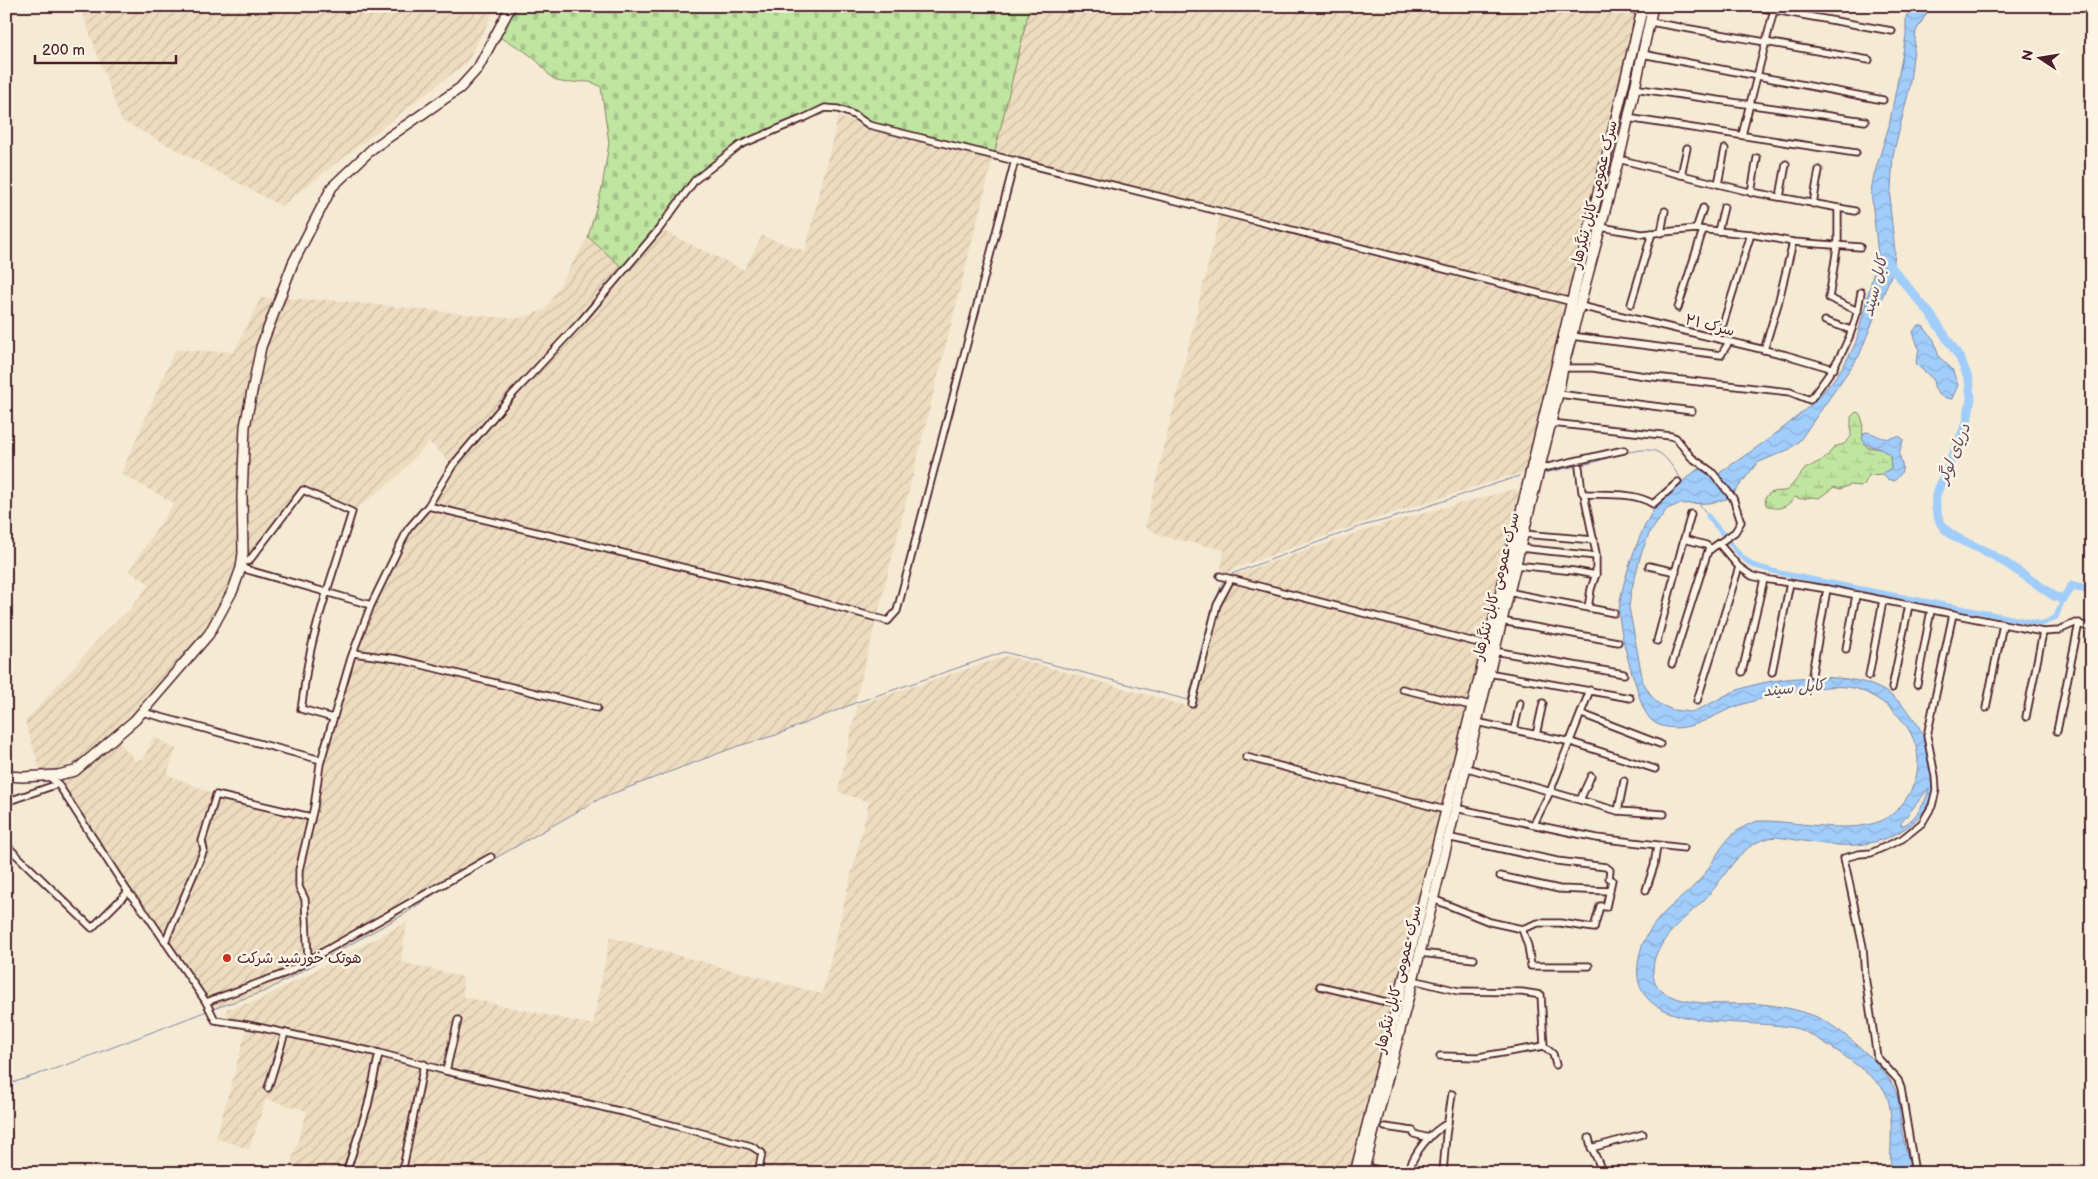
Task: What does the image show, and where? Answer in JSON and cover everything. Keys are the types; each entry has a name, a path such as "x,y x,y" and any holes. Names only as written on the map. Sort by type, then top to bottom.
{"highway":[{"path":"6,776 48,776 75,771 116,738 142,712 209,634 233,590 244,553 242,496 245,426 261,346 294,262 332,187 373,148 460,88 478,68 511,6"},
{"name":"سرک عمومی کابل ننگرهار","path":"1364,1170 1445,810 1471,706 1501,621 1520,548 1572,336 1578,304 1618,159 1642,54 1648,12"},
{"name":"سرک عمومی کابل ننگرهار","path":"1355,1173 1402,1006 1413,980 1420,953 1488,673 1492,648 1578,304 1648,12"}],"street":[{"path":"1620,6 1767,42 1868,60"},
{"path":"1751,6 1775,8 1892,31"},
{"path":"1742,135 1775,8"},
{"path":"1642,54 1883,100"},
{"path":"1633,88 1865,121"},
{"name":"سرک ۲۱","path":"308,960 305,899 299,887 299,870 321,760 353,653 371,605 408,529 428,506 453,464 512,395 582,320 659,229 695,180 740,145 825,108 838,109 854,114 869,125 1015,160 1834,369"},
{"path":"1627,118 1856,153"},
{"path":"1681,175 1687,148"},
{"path":"1718,184 1725,149"},
{"path":"1751,192 1757,158"},
{"path":"1618,159 1751,192 1838,209 1855,210"},
{"path":"428,506 773,590 888,621 897,611 1015,160"},
{"path":"1780,197 1786,164"},
{"path":"1813,204 1819,170"},
{"path":"1718,232 1724,207"},
{"path":"1696,229 1703,208"},
{"path":"1838,209 1838,245 1829,298 1858,311"},
{"path":"1661,233 1665,211"},
{"path":"1600,227 1635,234 1696,229 1751,234 1793,242 1860,247"},
{"path":"1678,308 1703,230"},
{"path":"1631,304 1652,233"},
{"path":"1723,324 1751,234"},
{"path":"1764,350 1778,304 1793,242"},
{"path":"1563,368 1593,368 1645,376 1790,392 1810,400 1834,369 1852,330 1861,292"},
{"path":"1825,321 1852,330"},
{"path":"1572,336 1722,355 1728,342"},
{"path":"1558,394 1692,411"},
{"path":"1551,423 1676,438 1691,457 1712,472 1733,498 1742,522 1739,528 1711,549 1672,664"},
{"path":"1539,469 1624,450"},
{"path":"1579,467 1582,492 1584,494 1596,556 1596,576 1588,608"},
{"path":"1584,494 1646,499 1654,504 1678,482"},
{"path":"241,565 249,561 304,490 352,512 326,594 308,664 301,709 333,718"},
{"path":"1657,641 1691,514"},
{"path":"1523,534 1594,540"},
{"path":"1684,539 1711,549"},
{"path":"1724,541 1739,567 1752,576 1764,579 1827,589 2043,632 2057,631 2069,624 2078,623 2092,628"},
{"path":"1520,548 1596,556"},
{"path":"241,565 326,594 371,605"},
{"path":"1515,565 1596,576"},
{"path":"1649,566 1676,572"},
{"path":"1697,701 1739,567"},
{"path":"1220,576 1492,648 1624,674"},
{"path":"1192,704 1217,605 1231,579"},
{"path":"1742,672 1764,579"},
{"path":"1772,672 1790,583"},
{"path":"1812,674 1827,589"},
{"path":"1508,592 1614,613"},
{"path":"1846,649 1856,595"},
{"path":"1869,676 1883,600"},
{"path":"1892,688 1909,606"},
{"path":"1917,684 1931,610"},
{"path":"1915,1173 1901,1088 1898,1080 1877,1056 1865,976 1863,947 1844,858 1871,853 1902,839 1922,823 1932,806 1936,790 1936,776 1926,736 1953,614"},
{"path":"1501,621 1618,642"},
{"path":"2057,731 2078,623"},
{"path":"1986,708 2004,624"},
{"path":"2026,717 2043,632"},
{"path":"353,653 398,659 597,708"},
{"path":"1488,673 1630,698"},
{"path":"1402,689 1471,706"},
{"path":"1534,824 1571,742 1590,690"},
{"path":"1536,735 1543,703"},
{"path":"1514,730 1520,704"},
{"path":"142,712 321,760"},
{"path":"1582,714 1660,744"},
{"path":"1476,722 1571,742 1655,769"},
{"path":"1246,757 1445,810"},
{"path":"1464,768 1618,811 1664,814"},
{"path":"48,776 58,784 128,892 206,1002 215,1020 243,1024 379,1053 446,1071 623,1112 752,1146 762,1154 758,1173"},
{"path":"1580,800 1591,776"},
{"path":"1618,811 1624,782"},
{"path":"6,802 58,784"},
{"path":"165,942 204,850 202,840 216,795 311,817"},
{"path":"1455,808 1597,838 1684,848"},
{"path":"1433,899 1490,922 1522,928 1538,923 1560,922 1594,928 1600,906 1606,907 1610,891 1612,880 1609,878 1610,870 1606,867 1557,861 1447,837"},
{"path":"6,845 92,928 128,892"},
{"path":"1646,890 1654,866 1656,846"},
{"path":"206,1002 286,973 491,857"},
{"path":"1500,876 1559,889 1610,891"},
{"path":"1522,928 1528,946 1531,966 1589,966"},
{"path":"1420,953 1474,959"},
{"path":"1413,980 1458,991 1522,992 1541,995 1544,1046 1553,1054 1556,1065"},
{"path":"1320,986 1402,1006"},
{"path":"446,1071 458,1020"},
{"path":"268,1088 285,1033"},
{"path":"1440,1056 1478,1057 1544,1046"},
{"path":"346,1173 368,1105 379,1053"},
{"path":"402,1173 424,1064"},
{"path":"1443,1173 1452,1094"},
{"path":"1407,1173 1414,1156 1440,1127 1448,1123"},
{"path":"1385,1127 1412,1132 1429,1138"},
{"path":"1591,1148 1643,1134"},
{"path":"1589,1138 1591,1148 1599,1160 1602,1173"},
{"path":"1364,1170 1393,1173"}],"shaded area":[{"path":"80,6 497,6 467,62 281,206 121,120"},
{"path":"1030,6 1643,6 1529,472 1506,477 1359,524 1235,568 1225,576 1220,576 1224,550 1162,536 1145,527 1221,211 994,155"},
{"path":"838,117 994,155 855,703 776,735 738,746 601,798 443,888 403,915 266,991 211,1010 58,784 42,776 25,722 102,635 130,609 150,584 129,571 174,503 121,474 175,350 234,352 261,298 328,300 516,319 545,310 588,237 623,267 659,229 744,270 762,236 805,251","holes":["429,442 452,464 428,506 408,529 371,605 351,658 320,764 311,817 216,795 167,774 176,749 154,737 143,759 136,762 116,738 209,634 242,562 249,561 303,490 352,512 397,477"]},
{"path":"1515,489 1519,491 1423,886 1349,1173 288,1173 307,1111 266,1099 249,1149 216,1138 249,1021 227,1017 226,1009 257,1001 407,922 401,962 463,977 463,997 593,1025 610,937 822,994 869,802 838,792 857,705 1007,656 1190,707 1226,578 1383,524"}],"green space":[{"path":"511,6 1030,6 994,155 869,125 854,115 825,108 740,145 695,180 676,208 623,268 588,237 602,188 609,143 601,87 589,82 567,83 556,80 529,55 513,44 496,36"},
{"path":"1856,412 1861,417 1864,442 1867,447 1881,449 1890,455 1891,468 1882,474 1869,475 1864,485 1861,486 1850,485 1840,489 1834,487 1819,498 1801,499 1795,497 1785,506 1778,508 1766,505 1765,498 1770,493 1788,490 1805,469 1826,458 1834,447 1844,444 1851,437 1851,417"}],"water":[{"name":"کابل سيند","path":"1911,6 1931,6 1916,31 1909,90 1893,155 1890,207 1895,252 1893,270 1859,356 1800,440 1790,449 1757,463 1730,498 1710,503 1679,504 1667,509 1649,534 1641,554 1629,607 1643,682 1652,697 1659,704 1673,710 1691,712 1735,691 1776,680 1805,678 1847,679 1863,682 1891,695 1913,717 1920,730 1926,744 1934,782 1933,793 1929,803 1915,820 1888,838 1866,844 1827,844 1776,837 1753,845 1736,860 1705,899 1663,941 1657,952 1653,968 1657,986 1668,994 1682,1000 1717,1004 1761,1004 1793,1009 1823,1020 1843,1033 1877,1064 1893,1085 1897,1095 1903,1137 1912,1173 1891,1173 1891,1119 1888,1098 1878,1083 1857,1065 1818,1039 1798,1029 1698,1019 1673,1014 1653,1004 1641,988 1638,964 1642,945 1656,922 1699,880 1727,841 1739,829 1758,821 1852,827 1881,821 1894,813 1909,794 1916,777 1918,761 1916,746 1910,732 1901,719 1889,708 1860,690 1849,687 1816,688 1779,694 1735,707 1699,723 1680,728 1659,725 1646,713 1641,702 1626,650 1619,615 1622,591 1631,559 1644,528 1656,507 1670,492 1698,469 1714,475 1718,474 1758,447 1797,417 1831,383 1845,363 1856,342 1878,255 1871,191 1889,126 1906,36 1906,17","holes":["1929,788 1923,805 1915,816 1901,826 1901,823"]},
{"path":"1917,326 1923,326 1934,340 1939,357 1952,369 1958,385 1952,399 1938,393 1933,379 1917,365 1919,349 1913,332"},
{"path":"1865,432 1884,438 1901,437 1903,439 1900,450 1902,469 1894,481 1887,479 1882,474 1891,468 1890,455 1881,449 1865,444 1862,438"}],"waterway":[{"name":"دریای لوگر","path":"1887,262 1931,315 1960,358 1969,380 1971,398 1967,422 1936,495 1936,510 1940,521 1946,530 1954,536 1996,557 2054,596 2063,599 2072,586 2092,590"},
{"path":"1625,453 1654,451 1666,458 1683,482"},
{"path":"1544,473 1595,462 1619,454"},
{"path":"1226,576 1362,526 1389,519 1519,476"},
{"path":"1699,503 1708,516"},
{"path":"1708,516 1740,555 1752,565 1780,573 2042,624 2056,617 2063,599"},
{"path":"213,1009 266,991 403,915 443,888 601,798 738,746 776,735 855,703 1004,652 1188,700 1211,612 1224,579"},
{"path":"6,1085 69,1064 207,1011"}],"place":[{"name":"هوتک خورشید شرکت","path":"227,958"}]}
